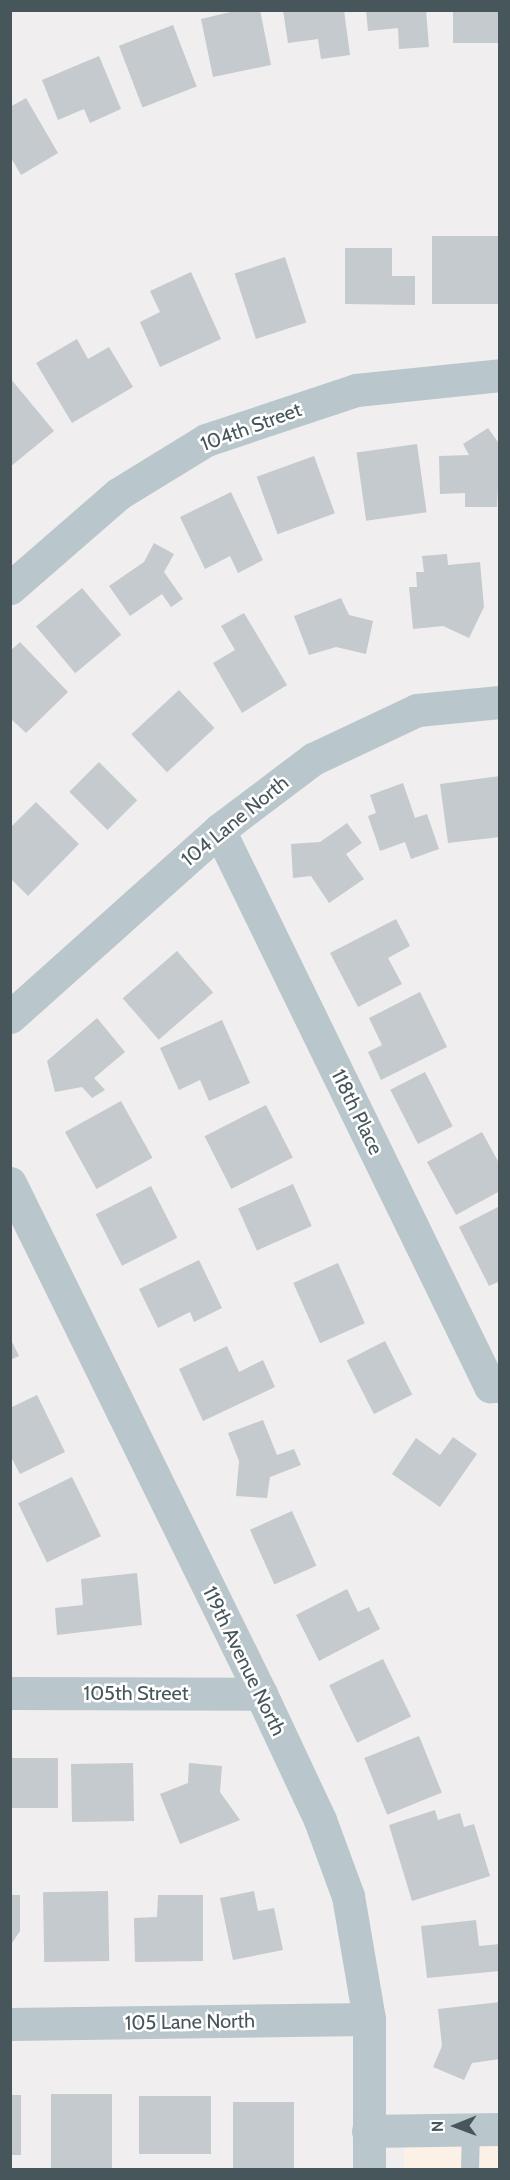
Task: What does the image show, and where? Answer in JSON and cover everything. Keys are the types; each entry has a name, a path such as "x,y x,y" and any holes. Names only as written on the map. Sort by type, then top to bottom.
{"street":[{"name":"104th Street","path":"10,588 118,494 206,440 356,390 500,375"},
{"name":"104 Lane North","path":"10,1017 219,830 313,759 417,710 500,702"},
{"name":"118th Place","path":"219,830 490,1386 500,1386"},
{"name":"119th Avenue North","path":"10,1183 261,1694 320,1820 348,1896 369,2019 369,2169"},
{"name":"105th Street","path":"10,1693 261,1694"},
{"name":"105 Lane North","path":"10,2024 369,2019"},
{"path":"368,2131 485,2129"}],"lane":[{"path":"470,2169 485,2129"}],"shaded area":[{"path":"404,2146 499,2146 499,2169 404,2169"}],"building":[{"path":"239,10 260,10 271,65 213,77 201,19"},
{"path":"283,10 344,10 350,55 321,59 318,39 288,43"},
{"path":"366,10 426,10 429,47 399,49 398,28 368,31"},
{"path":"453,10 500,10 500,43 453,43"},
{"path":"173,25 197,87 143,107 119,46"},
{"path":"99,56 121,109 90,123 84,109 58,120 42,80"},
{"path":"26,98 58,153 21,175 10,156 10,107"},
{"path":"432,236 500,236 500,304 432,304"},
{"path":"345,248 392,248 392,276 415,276 415,305 345,304"},
{"path":"285,257 306,323 256,339 235,273"},
{"path":"191,272 221,339 160,367 140,322 160,312 150,291"},
{"path":"77,339 88,359 109,347 133,387 72,423 36,363"},
{"path":"10,378 54,431 10,467"},
{"path":"488,428 500,445 497,507 465,507 465,493 440,494 439,456 469,455 463,444"},
{"path":"417,444 427,512 366,521 357,452"},
{"path":"314,456 335,513 278,534 257,477"},
{"path":"231,492 263,560 238,573 230,556 205,569 180,517"},
{"path":"154,543 174,554 164,572 183,599 171,607 162,594 130,616 109,586 144,562"},
{"path":"447,554 448,565 480,562 484,607 469,638 443,626 413,629 409,587 417,587 416,572 424,572 422,556"},
{"path":"82,588 121,635 75,673 36,627"},
{"path":"341,598 349,615 373,621 366,654 336,647 309,655 294,616"},
{"path":"244,613 287,685 242,713 213,663 235,650 221,626"},
{"path":"20,642 68,692 26,733 10,718 10,651"},
{"path":"179,690 214,728 167,772 131,734"},
{"path":"99,762 137,800 107,830 69,792"},
{"path":"500,776 500,837 448,843 440,784"},
{"path":"403,783 415,818 427,814 439,849 411,859 405,842 380,851 368,816 376,813 370,795"},
{"path":"36,802 79,844 28,896 10,878 10,828"},
{"path":"347,823 362,843 346,854 364,879 329,903 311,876 293,878 291,844 320,842"},
{"path":"396,919 410,946 388,958 402,984 358,1007 330,953"},
{"path":"177,951 213,993 159,1040 123,998"},
{"path":"420,992 447,1047 381,1080 368,1052 382,1045 369,1018"},
{"path":"97,1018 125,1052 94,1078 105,1090 92,1098 82,1087 55,1092 47,1061"},
{"path":"222,1020 250,1083 209,1101 200,1080 179,1090 160,1048"},
{"path":"425,1072 453,1126 418,1144 390,1090"},
{"path":"121,1101 153,1158 97,1189 65,1132"},
{"path":"266,1105 293,1158 231,1189 205,1136"},
{"path":"482,1132 500,1165 500,1191 456,1215 427,1162"},
{"path":"293,1184 312,1226 257,1250 238,1208"},
{"path":"151,1186 177,1238 122,1266 96,1214"},
{"path":"498,1207 500,1281 489,1286 459,1227"},
{"path":"199,1260 222,1308 194,1322 190,1312 158,1328 139,1289"},
{"path":"338,1263 365,1323 320,1343 293,1283"},
{"path":"10,1338 19,1356 10,1360"},
{"path":"385,1341 412,1394 374,1414 347,1361"},
{"path":"227,1346 239,1372 263,1360 275,1387 203,1421 179,1369"},
{"path":"37,1395 65,1452 20,1474 10,1455 10,1408"},
{"path":"263,1420 277,1455 294,1449 301,1465 270,1477 267,1498 236,1496 239,1461 228,1433"},
{"path":"453,1437 477,1454 440,1507 392,1474 416,1438 440,1455"},
{"path":"72,1477 101,1536 47,1563 18,1503"},
{"path":"292,1511 316,1566 274,1585 250,1530"},
{"path":"137,1573 142,1625 57,1635 55,1608 83,1605 81,1579"},
{"path":"347,1589 358,1612 369,1607 380,1629 319,1661 296,1615"},
{"path":"383,1659 411,1717 357,1743 329,1685"},
{"path":"419,1736 442,1793 387,1815 364,1758"},
{"path":"10,1758 58,1758 58,1808 10,1808"},
{"path":"133,1763 134,1821 72,1822 71,1764"},
{"path":"189,1763 222,1766 220,1792 240,1820 180,1844 160,1794 188,1783"},
{"path":"435,1810 438,1820 460,1813 464,1827 474,1824 490,1876 412,1901 389,1825"},
{"path":"108,1891 109,1961 44,1962 43,1892"},
{"path":"254,1891 258,1911 274,1908 283,1950 233,1960 220,1898"},
{"path":"10,1895 20,1895 20,1931 10,1946"},
{"path":"158,1895 203,1895 203,1961 135,1962 134,1918 157,1917"},
{"path":"476,1920 479,1946 500,1944 500,1971 427,1978 421,1926"},
{"path":"500,2002 500,2059 472,2063 464,2080 433,2067 442,2046 438,2009"},
{"path":"51,2094 112,2094 112,2170 51,2170"},
{"path":"10,2095 21,2095 21,2155 10,2155"},
{"path":"139,2096 211,2096 211,2154 139,2154"},
{"path":"233,2102 294,2102 294,2170 233,2170"}]}
